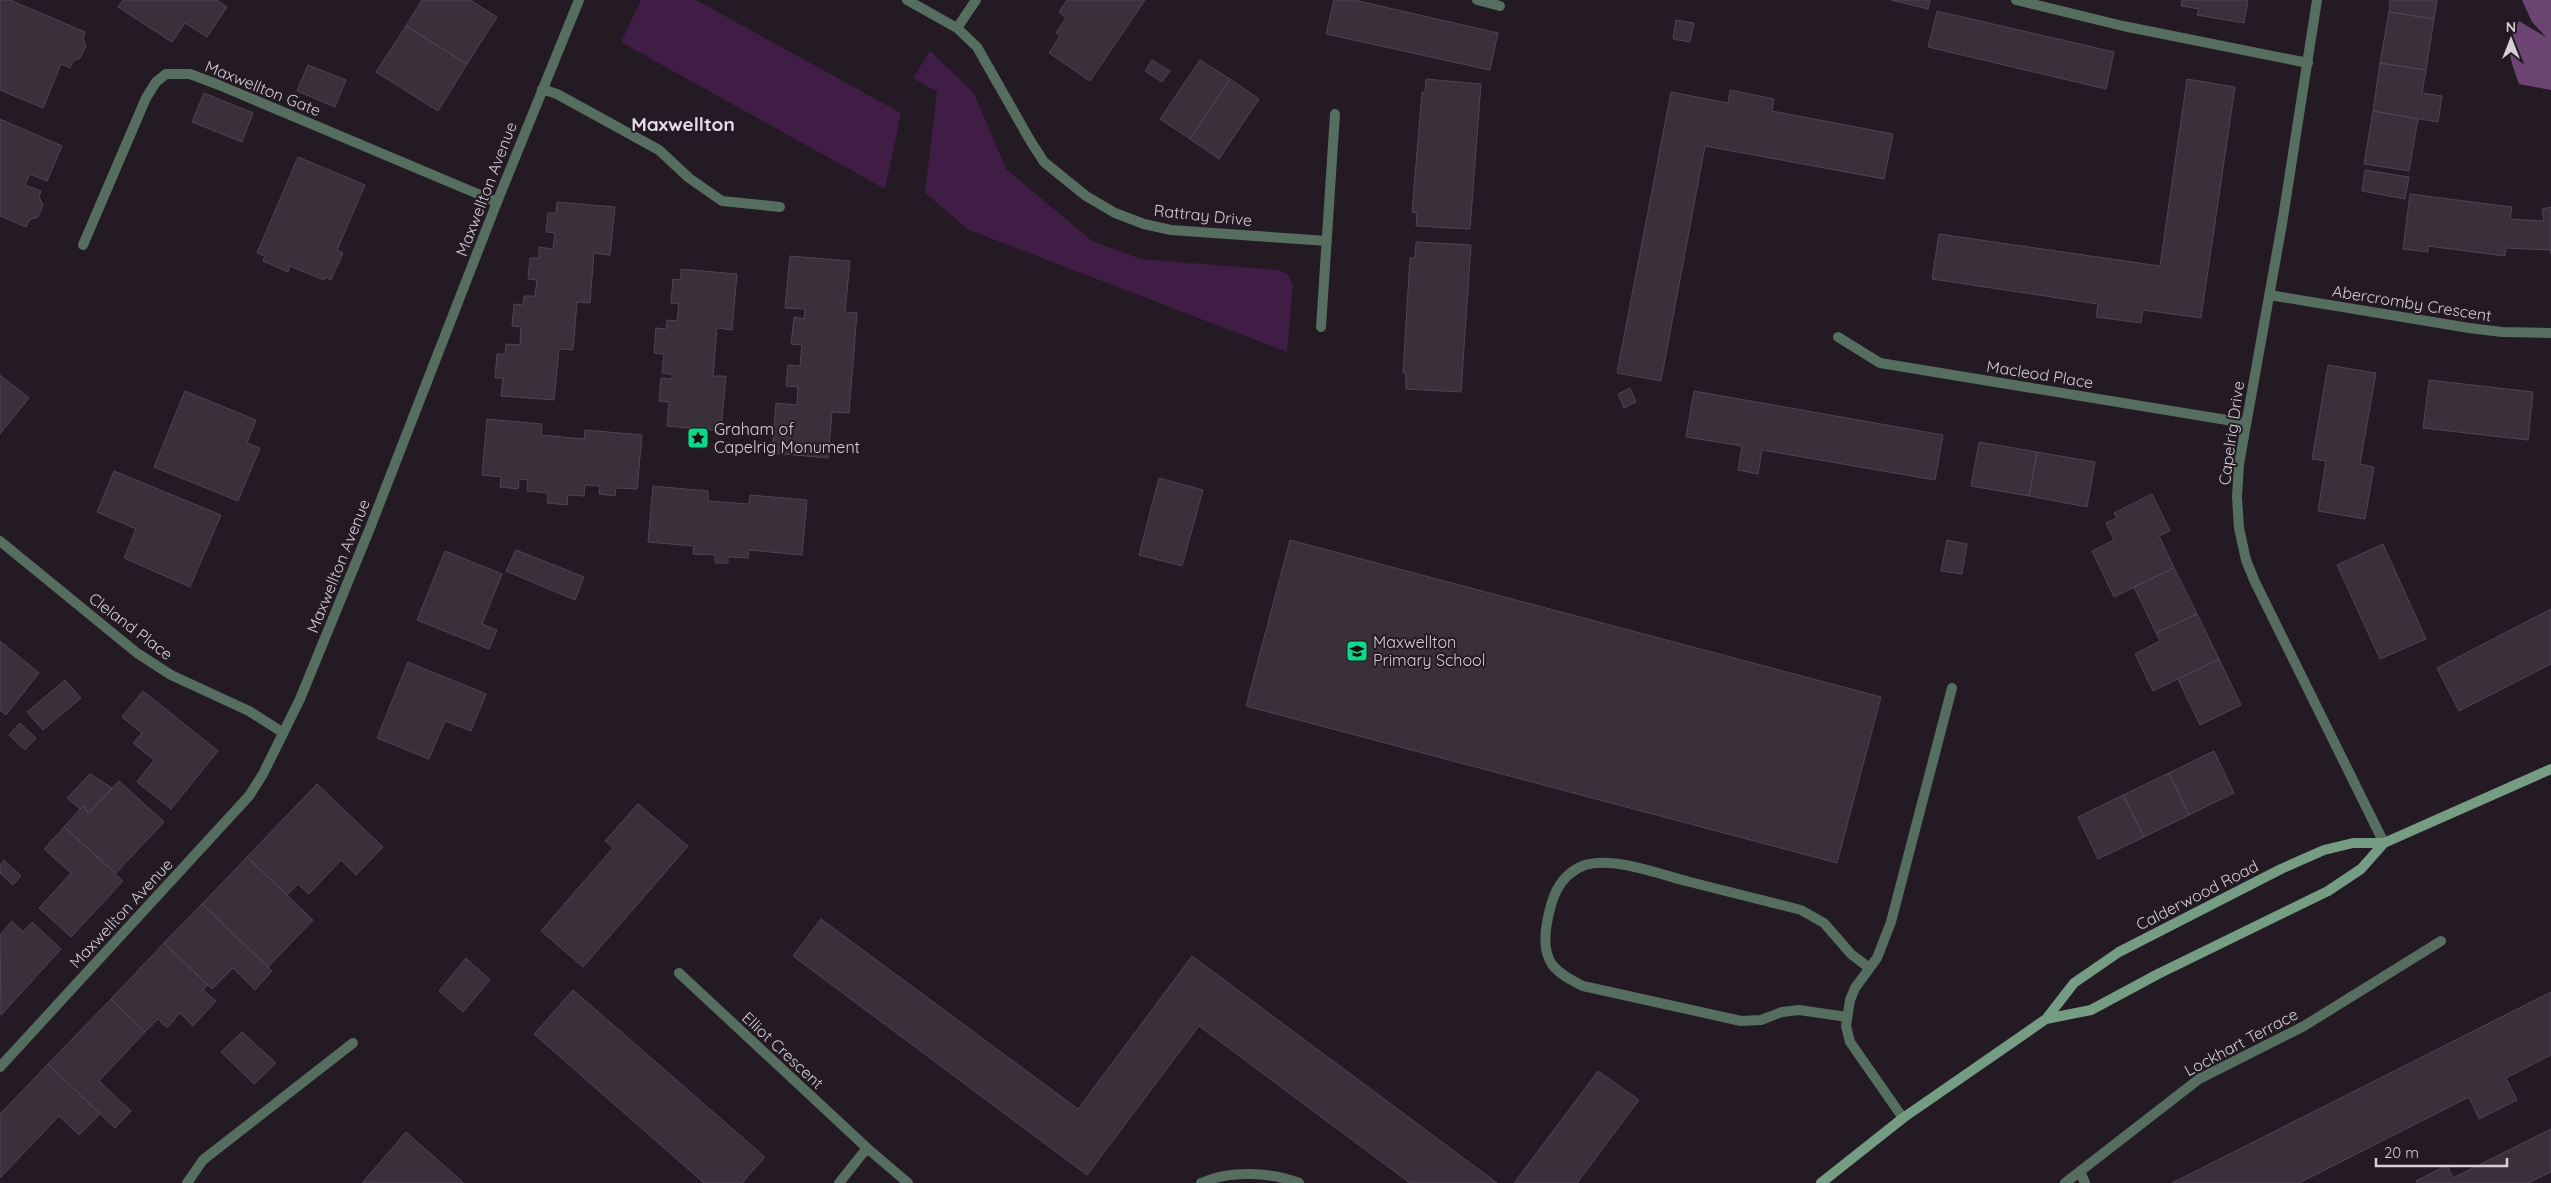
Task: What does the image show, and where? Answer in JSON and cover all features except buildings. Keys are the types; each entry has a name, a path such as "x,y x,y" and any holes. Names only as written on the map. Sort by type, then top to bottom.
{"street":[{"name":"Maxwellton Avenue","path":"0,1067 249,796 263,774 282,732 300,699 370,528 497,202 579,0"},
{"name":"Rattray Drive","path":"907,0 958,28 982,54 1030,142 1044,162 1062,178 1100,204 1144,224 1171,230 1327,241"},
{"path":"958,28 976,0"},
{"path":"1477,0 1500,6"},
{"path":"2016,0 2124,26 2308,63"},
{"name":"Capelrig Drive","path":"2317,0 2269,295 2245,423 2237,497 2239,528 2246,560 2384,843"},
{"name":"Maxwellton Gate","path":"83,245 146,98 156,82 166,74 190,74 219,85 497,202"},
{"path":"542,89 557,94 659,150 689,178 722,201 780,208"},
{"path":"1321,327 1335,114"},
{"name":"Abercromby Crescent","path":"2269,295 2494,331 2551,333"},
{"name":"Macleod Place","path":"1838,337 1880,363 2245,423"},
{"name":"Cleland Place","path":"0,541 137,653 171,675 249,711 282,732"},
{"path":"1903,1118 1850,1042 1846,1017 1855,988 1868,967 1877,958 1891,922 1952,688"},
{"name":"Calderwood Road","path":"1821,1183 1903,1118 2046,1019 2074,982 2119,952 2324,850 2353,843 2384,843 2551,769"},
{"name":"Calderwood Road","path":"2046,1019 2091,1010 2158,974 2328,891 2361,869 2384,843"},
{"path":"1846,1017 1798,1010 1782,1012 1761,1020 1741,1021 1583,986 1562,975 1550,964 1544,945 1557,886 1569,874 1586,865 1621,865 1801,910 1824,923 1851,954 1868,967"},
{"name":"Lockhart Terrace","path":"2065,1183 2199,1079 2304,1026 2441,941"},
{"name":"Elliot Crescent","path":"679,973 867,1148 908,1183"},
{"path":"187,1183 203,1160 353,1043"},
{"path":"839,1183 867,1148"},
{"path":"2080,1171 2085,1183"},
{"path":"1201,1183 1233,1175 1262,1175 1299,1183"}],"shaded area":[{"path":"641,0 696,0 901,113 885,189 621,42"},
{"path":"2522,0 2551,0 2551,90 2519,84 2513,66 2510,46 2519,21 2546,37 2532,22"},
{"path":"930,51 974,93 1006,169 1092,241 1141,259 1278,270 1288,274 1293,285 1287,352 969,230 925,193 937,92 913,78"}],"place":[{"name":"Graham of Capelrig Monument","path":"698,438"},
{"name":"Maxwellton Primary School","path":"1357,651"}],"district":[{"name":"Maxwellton","path":"683,124"}]}
